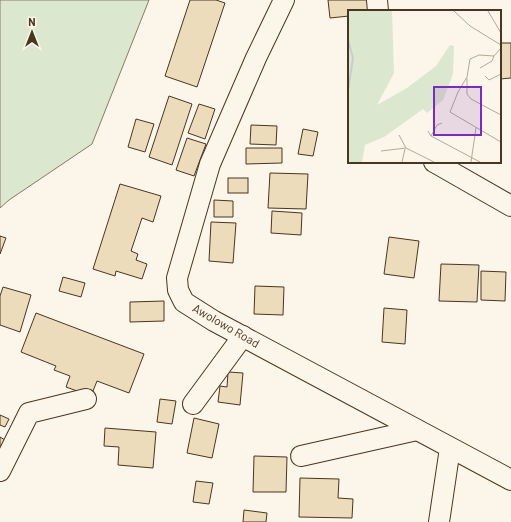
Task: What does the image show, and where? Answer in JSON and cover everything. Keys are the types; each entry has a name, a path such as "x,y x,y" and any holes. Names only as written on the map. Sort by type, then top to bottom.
{"street":[{"name":"Awolowo Road","path":"284,0 256,58 210,164 178,278 178,290 184,302 214,321 511,480"},
{"path":"377,0 378,10"},
{"path":"436,163 511,206"},
{"path":"193,404 243,336"},
{"path":"0,471 29,413 86,399"},
{"path":"301,456 417,430"},
{"path":"439,522 450,448"}],"green space":[{"path":"0,0 149,0 92,144 9,200 0,208"}],"building":[{"path":"190,0 216,0 225,3 197,87 165,76"},
{"path":"328,0 367,0 369,10 348,10 348,16 330,18"},
{"path":"501,43 511,43 511,78 501,79"},
{"path":"169,96 192,104 172,165 149,157"},
{"path":"199,104 215,109 205,139 188,133"},
{"path":"136,119 154,124 145,152 128,147"},
{"path":"251,125 277,126 276,145 250,144"},
{"path":"303,129 318,132 313,156 298,154"},
{"path":"187,138 206,144 194,176 176,170"},
{"path":"246,148 282,148 282,163 246,164"},
{"path":"270,173 308,174 306,209 268,208"},
{"path":"228,178 248,178 248,193 228,193"},
{"path":"120,184 161,196 153,222 142,218 131,251 138,254 136,260 147,264 142,279 116,271 115,276 93,269"},
{"path":"214,200 233,201 233,217 214,217"},
{"path":"272,211 302,213 301,235 271,233"},
{"path":"211,222 236,223 233,263 209,261"},
{"path":"0,236 6,238 0,254"},
{"path":"389,237 419,241 414,278 384,274"},
{"path":"441,264 479,265 477,302 439,301"},
{"path":"481,271 506,272 505,301 481,300"},
{"path":"63,277 85,283 81,297 59,291"},
{"path":"255,286 284,287 283,315 254,314"},
{"path":"3,287 31,295 20,332 0,325 0,296"},
{"path":"164,301 164,321 130,322 130,302"},
{"path":"384,308 407,310 405,344 382,342"},
{"path":"36,313 144,354 129,393 97,381 91,396 66,387 70,376 54,370 56,366 21,352"},
{"path":"228,372 243,373 240,405 218,402 220,386 227,387"},
{"path":"160,399 176,401 172,424 157,422"},
{"path":"0,415 9,419 5,427 0,425"},
{"path":"194,418 219,424 212,458 187,453"},
{"path":"105,428 156,432 153,468 118,465 119,447 104,446"},
{"path":"0,437 5,440 0,450"},
{"path":"254,456 287,457 286,492 253,492"},
{"path":"300,478 339,479 338,498 353,499 352,518 299,517"},
{"path":"196,481 213,483 209,504 193,502"},
{"path":"244,510 267,513 266,522 243,522"}]}
